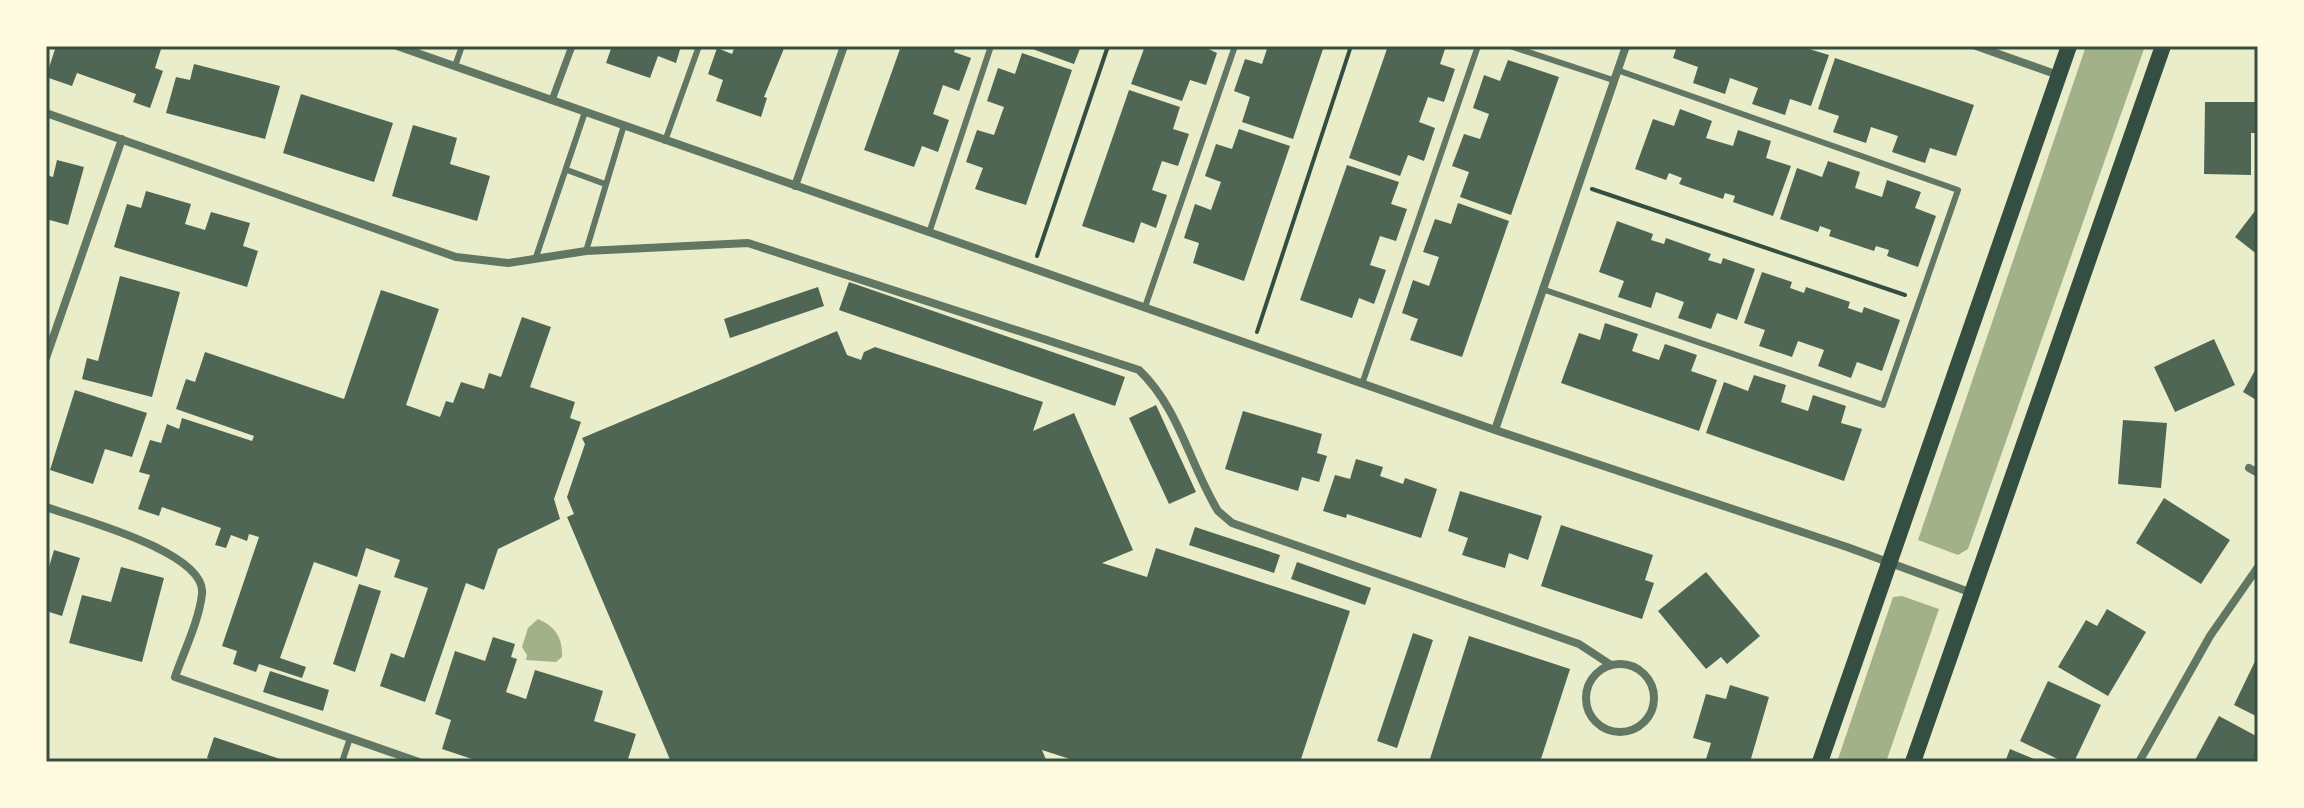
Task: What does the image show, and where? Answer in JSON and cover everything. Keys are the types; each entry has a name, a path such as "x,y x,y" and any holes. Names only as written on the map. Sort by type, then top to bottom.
{"main road":[{"path":"1820,762 2069,46"},
{"path":"1913,762 2163,46"}],"street":[{"path":"397,46 1252,346 1888,561 1972,593"},
{"path":"552,100 572,46"},
{"path":"795,186 844,46"},
{"path":"1495,430 1626,46"},
{"path":"1976,46 2059,75"},
{"path":"46,113 456,257 508,263 586,251 748,243 1139,370 1156,385 1171,411 1211,501 1232,523 1579,644 1611,665 1633,666 1643,672 1654,692 1651,714 1634,729 1611,731 1601,726 1588,709 1586,698 1593,677 1611,665"},
{"path":"46,358 122,139"},
{"path":"2249,468 2258,473"},
{"path":"46,507 174,554 195,572 203,591 175,677 419,762"},
{"path":"2139,762 2210,636 2258,567"}],"lane":[{"path":"455,66 462,46"},
{"path":"665,141 699,46"},
{"path":"929,233 991,46"},
{"path":"1145,307 1235,46"},
{"path":"1362,384 1478,46"},
{"path":"1510,46 1613,80"},
{"path":"1542,289 1883,405 1958,190 1617,70"},
{"path":"536,257 585,112"},
{"path":"586,251 624,125"},
{"path":"567,170 605,184"},
{"path":"342,762 350,738"}],"path":[{"path":"1032,268 1108,46"},
{"path":"1252,346 1351,46"},
{"path":"1578,184 1918,300"}],"shaded area":[{"path":"2086,46 2145,46 1968,549 1958,555 1918,540"},
{"path":"1902,596 1939,609 1886,762 1837,762 1893,597"},
{"path":"538,619 549,625 559,638 562,657 556,662 526,660 527,655 522,647 528,628"}],"building":[{"path":"56,46 162,46 155,68 163,71 150,108 133,102 136,94 77,73 72,86 46,77"},
{"path":"612,46 681,46 676,63 658,56 650,78 606,63"},
{"path":"735,46 785,46 764,97 767,98 761,117 716,101 723,80 708,74 717,48 732,54"},
{"path":"901,46 956,46 954,52 971,58 959,91 943,85 933,114 949,120 938,152 922,146 914,167 864,150"},
{"path":"1024,46 1081,46 1074,64"},
{"path":"1145,46 1202,46 1217,53 1206,85 1190,80 1182,101 1131,84"},
{"path":"1268,46 1324,46 1293,139 1242,122 1250,97 1234,91 1245,59 1262,64"},
{"path":"1388,46 1446,46 1440,64 1455,69 1444,102 1428,97 1419,122 1435,128 1424,161 1408,155 1400,176 1349,158"},
{"path":"1677,46 1799,46 1829,55 1811,106 1790,99 1785,115 1752,104 1758,88 1730,78 1725,94 1693,83 1698,67 1673,58"},
{"path":"1022,53 1072,70 1026,205 975,189 983,168 966,162 977,130 994,135 1004,107 987,101 998,68 1015,74"},
{"path":"1835,58 1974,105 1956,156 1930,148 1925,163 1892,152 1898,136 1871,127 1866,143 1833,132 1839,116 1818,109"},
{"path":"1508,60 1559,77 1511,215 1460,197 1469,172 1452,166 1464,134 1480,139 1489,114 1473,108 1484,75 1500,81"},
{"path":"194,64 280,86 265,139 166,113 176,77 190,80"},
{"path":"1129,90 1180,107 1173,129 1189,134 1178,166 1162,161 1152,190 1167,195 1156,228 1141,222 1134,243 1082,226"},
{"path":"301,94 393,123 374,182 283,153"},
{"path":"2205,102 2258,102 2258,133 2251,133 2251,175 2204,174"},
{"path":"1680,109 1712,121 1706,138 1733,146 1738,130 1771,141 1766,158 1791,166 1773,216 1733,202 1735,196 1725,193 1723,199 1679,184 1682,178 1669,173 1666,180 1635,169 1653,119 1674,126"},
{"path":"413,125 457,138 450,164 490,176 477,221 392,196"},
{"path":"1239,129 1290,146 1244,281 1193,263 1199,243 1184,238 1195,204 1211,210 1221,182 1205,176 1216,144 1232,149"},
{"path":"57,160 84,167 68,225 46,219 46,175 53,177"},
{"path":"1828,161 1860,172 1855,188 1882,197 1887,180 1921,192 1915,208 1936,216 1918,267 1887,256 1889,250 1876,246 1874,251 1829,236 1831,230 1820,226 1818,232 1780,219 1797,168 1822,177"},
{"path":"1347,165 1399,182 1391,204 1407,209 1396,241 1380,236 1370,265 1386,270 1374,304 1359,298 1352,318 1300,300"},
{"path":"146,191 191,204 185,224 205,230 211,212 250,223 243,246 258,251 247,287 114,247 127,204 141,208"},
{"path":"1458,203 1509,221 1462,357 1410,340 1418,319 1402,313 1413,280 1429,286 1439,257 1423,252 1435,219 1451,224"},
{"path":"2258,207 2258,255 2235,237"},
{"path":"1617,221 1653,234 1651,240 1664,244 1666,238 1711,254 1708,260 1721,264 1723,258 1755,269 1737,320 1717,313 1711,329 1678,318 1684,302 1656,292 1651,308 1618,297 1624,281 1599,272"},
{"path":"1762,272 1792,282 1790,288 1804,293 1806,287 1850,302 1848,308 1862,313 1864,307 1900,320 1882,371 1857,362 1851,378 1818,366 1824,350 1798,341 1792,357 1759,346 1765,330 1744,323"},
{"path":"120,276 180,292 152,397 82,379 87,358 98,361"},
{"path":"849,282 1125,377 1115,406 839,310"},
{"path":"818,287 824,306 730,338 724,319"},
{"path":"381,290 439,309 406,405 440,417 446,401 453,403 461,382 484,389 489,373 501,377 522,317 551,327 530,387 575,402 570,418 581,422 554,499 560,519 498,549 484,590 466,583 425,702 380,686 391,653 404,658 428,588 394,577 400,560 366,548 357,577 314,562 280,658 306,667 302,678 259,664 256,672 233,664 237,651 222,646 259,537 249,534 247,541 231,535 226,548 215,545 221,528 162,507 159,516 138,509 150,475 139,472 150,440 161,443 167,424 179,429 182,418 252,441 254,436 176,409 186,379 195,382 205,352 344,399"},
{"path":"1605,323 1638,334 1632,351 1659,360 1665,344 1697,355 1691,371 1717,380 1699,431 1561,383 1579,333 1600,340"},
{"path":"837,331 847,355 861,360 864,352 875,347 1043,402 1033,431 1074,413 1133,550 1102,563 1147,577 1156,548 1350,611 1300,762 1079,762 1042,750 1047,762 717,762 716,759 708,762 671,762 567,517 574,514 567,497 585,444 582,438"},
{"path":"2214,339 2235,385 2175,412 2154,367"},
{"path":"2258,365 2258,401 2243,392"},
{"path":"1754,375 1786,385 1781,402 1808,411 1813,395 1846,406 1841,423 1862,429 1844,481 1706,433 1724,382 1748,391"},
{"path":"75,390 147,413 132,457 105,449 93,484 50,470"},
{"path":"1156,405 1196,492 1169,504 1129,418"},
{"path":"1243,411 1322,434 1317,453 1327,456 1319,482 1302,477 1298,491 1225,469"},
{"path":"2123,420 2167,423 2161,488 2118,484"},
{"path":"1356,459 1383,467 1380,476 1403,484 1405,478 1437,489 1421,538 1347,514 1346,518 1323,511 1335,475 1350,479"},
{"path":"1460,491 1542,516 1528,560 1509,553 1505,568 1462,555 1468,538 1448,531"},
{"path":"2164,498 2230,540 2201,584 2136,543"},
{"path":"1561,525 1653,555 1645,580 1654,583 1642,619 1541,586"},
{"path":"1195,527 1280,555 1274,573 1189,545"},
{"path":"54,550 80,558 62,616 46,611 46,566 49,567"},
{"path":"1297,562 1371,588 1365,605 1291,579"},
{"path":"121,567 164,578 142,662 69,643 82,595 111,602"},
{"path":"1706,572 1760,636 1727,664 1721,657 1706,669 1658,611"},
{"path":"359,584 381,591 355,672 333,664"},
{"path":"2107,609 2146,632 2108,696 2058,667 2086,620 2097,626"},
{"path":"1413,633 1433,640 1397,748 1377,741"},
{"path":"1469,636 1570,669 1540,762 1429,762"},
{"path":"493,637 515,644 511,657 517,659 506,692 526,699 535,670 603,691 594,721 636,734 627,762 481,762 442,749 451,720 435,714 455,651 485,661"},
{"path":"2258,655 2258,717 2234,705"},
{"path":"270,671 329,690 323,711 263,692"},
{"path":"2048,681 2101,705 2074,762 2064,762 2020,741"},
{"path":"1730,685 1769,697 1750,762 1706,759 1711,743 1693,738 1706,694 1726,699"},
{"path":"2219,716 2258,737 2258,762 2194,762"},
{"path":"214,737 286,762 220,762 207,758"},
{"path":"2010,749 2041,762 2005,762"}]}
